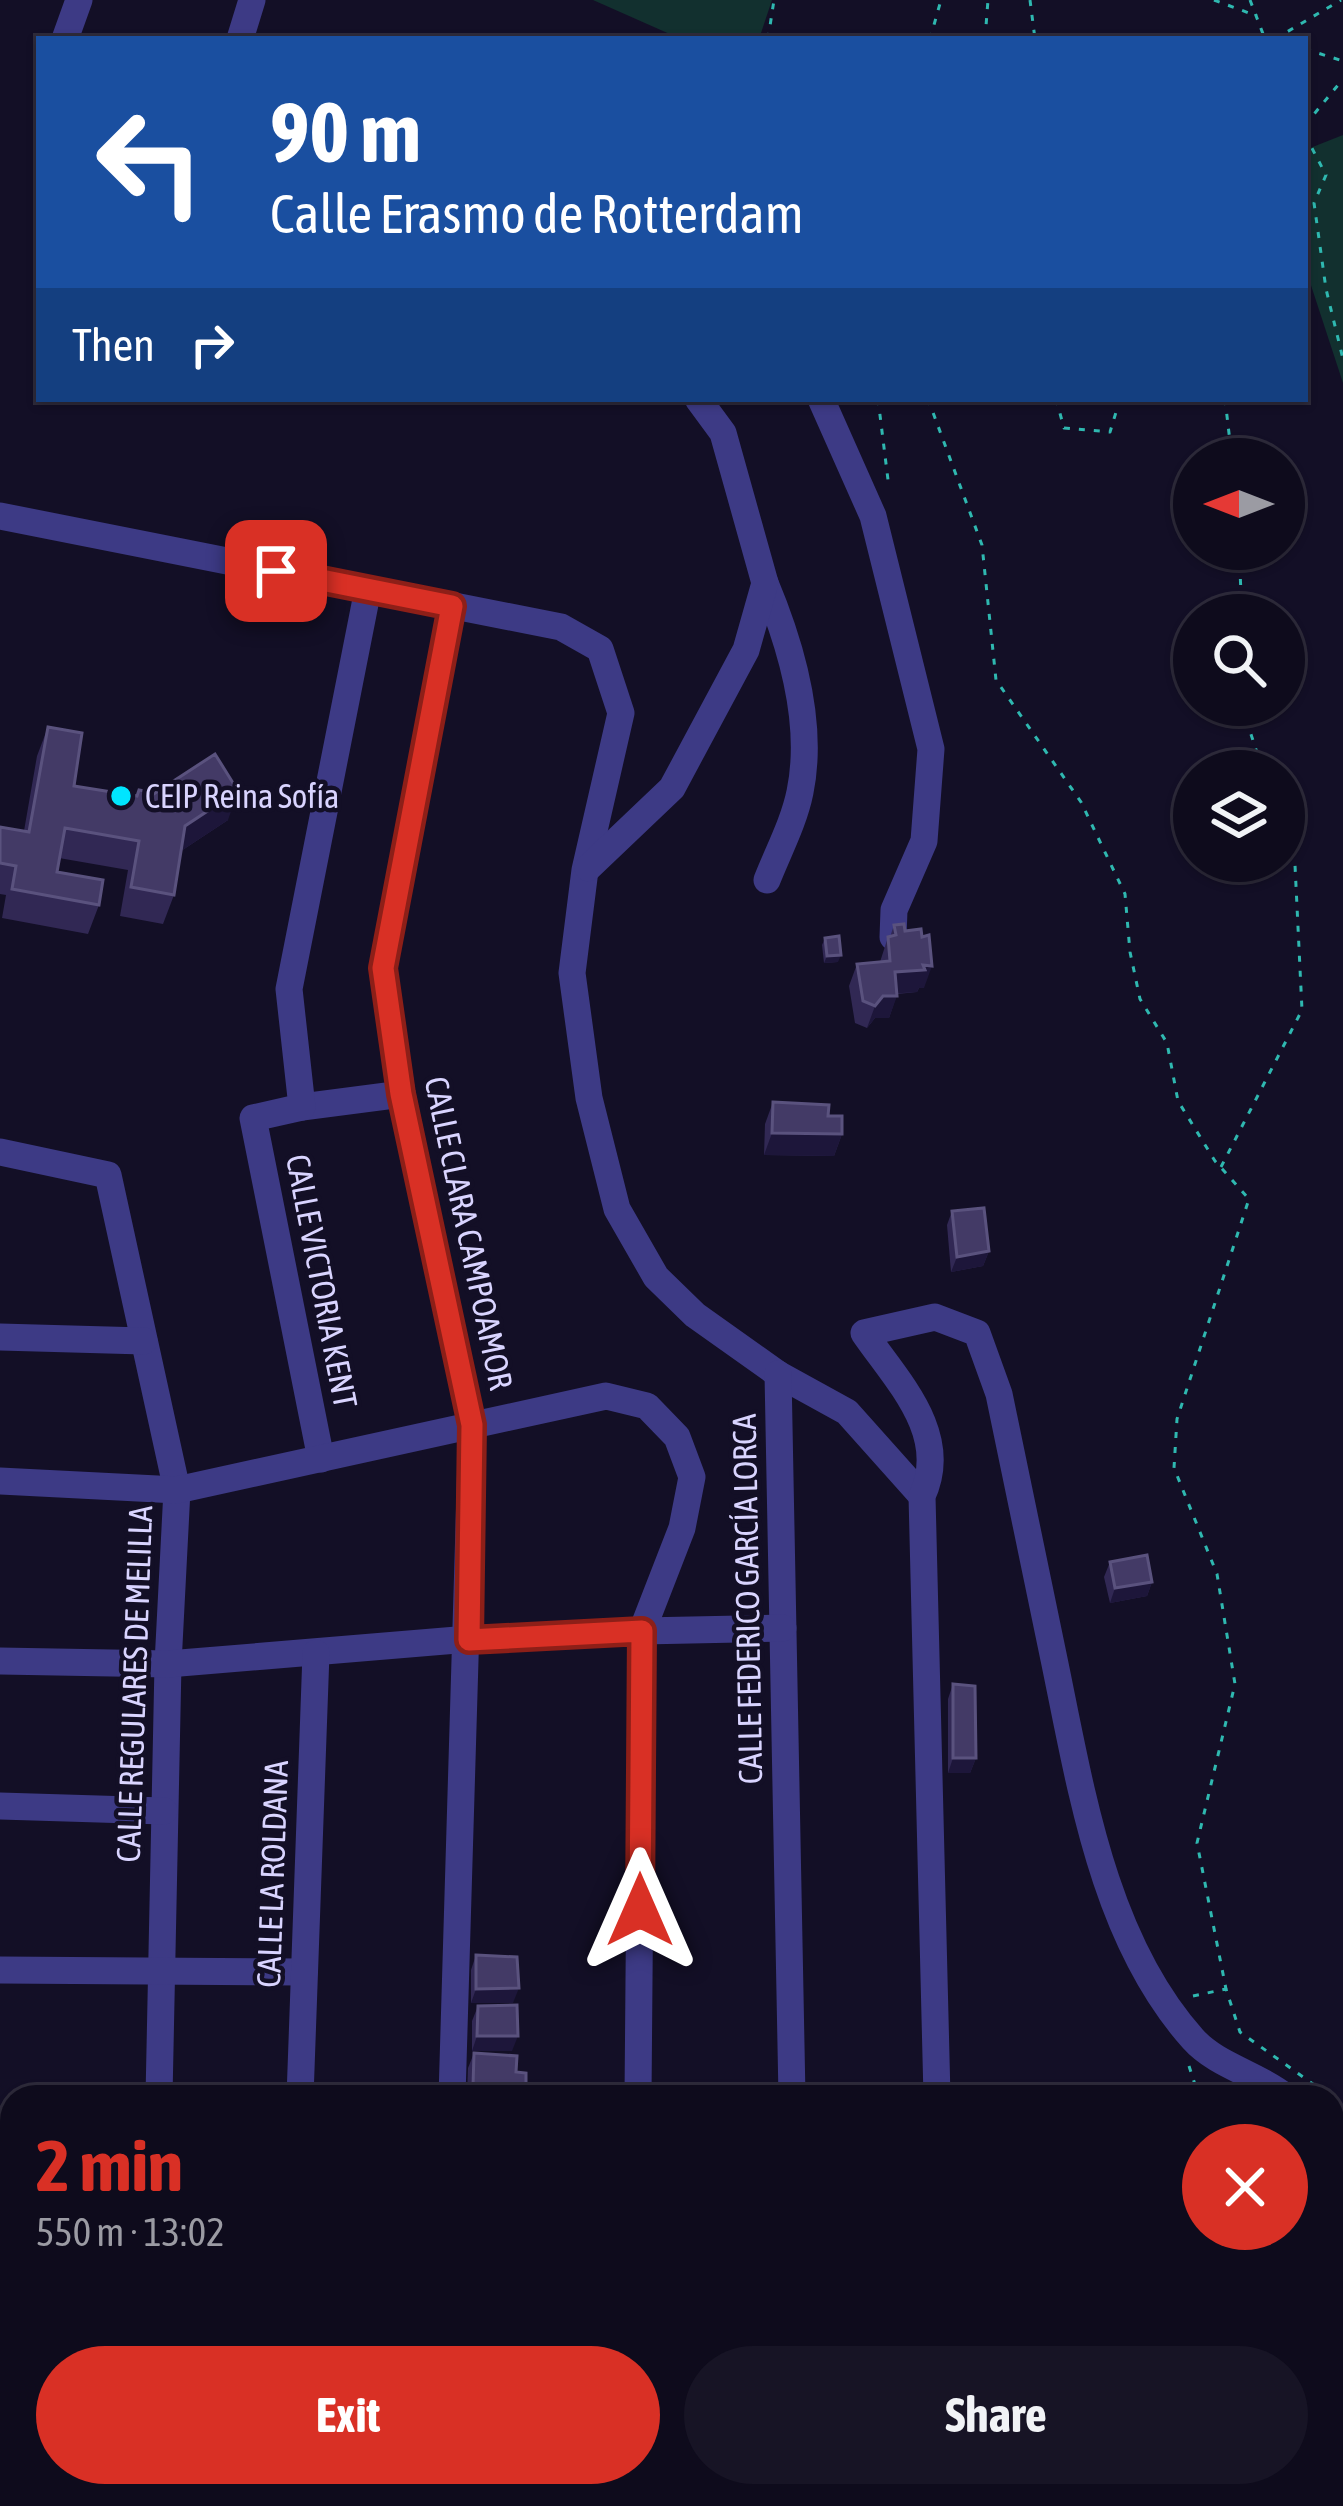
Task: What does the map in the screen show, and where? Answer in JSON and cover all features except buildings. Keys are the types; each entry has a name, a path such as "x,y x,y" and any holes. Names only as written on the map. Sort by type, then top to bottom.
{"street":[{"path":"65,36 79,0"},
{"path":"241,36 252,0"},
{"path":"700,402 723,433 765,583 788,637 805,749 800,795 767,880"},
{"path":"822,402 873,516 931,749 924,841 893,910 893,937"},
{"path":"0,516 452,606"},
{"path":"585,870 672,788 746,650 765,583"},
{"name":"CALLE VICTORIA KENT","path":"302,1107 289,989 368,589"},
{"name":"CALLE FEDERICO GARCÍA LORCA","path":"452,606 561,627 600,650 621,713 585,870 572,973 590,1098 617,1209 656,1277 695,1316 778,1374 792,2085"},
{"name":"CALLE CLARA CAMPOAMOR","path":"452,606 383,968 401,1094 472,1425 452,2085"},
{"name":"CALLE VICTORIA KENT","path":"321,1459 253,1118 401,1094"},
{"name":"CALLE REGULARES DE MELILLA","path":"0,1152 108,1175 177,1490 168,1664 159,2085"},
{"path":"937,2085 922,1496 929,1481 928,1426 864,1333 935,1317 977,1333 999,1394 1095,1852 1142,1964 1193,2041 1271,2085"},
{"path":"0,1337 144,1341"},
{"path":"778,1374 847,1412 922,1496"},
{"path":"0,1481 177,1490 606,1396 647,1406 677,1437 692,1477 682,1528 642,1631 638,2085"},
{"path":"0,1661 168,1664 469,1640 783,1628"},
{"name":"CALLE LA ROLDANA","path":"300,2085 316,1653"},
{"path":"0,1806 164,1811"},
{"path":"0,1970 304,1972"}],"path":[{"path":"768,36 774,0"},
{"path":"931,36 941,0"},
{"path":"985,36 988,0"},
{"path":"1030,0 1035,36"},
{"path":"1214,0 1257,16"},
{"path":"1250,0 1264,36"},
{"path":"1281,36 1341,0"},
{"path":"1308,50 1343,61"},
{"path":"1308,121 1343,79"},
{"path":"1308,141 1326,176 1314,203 1326,290 1343,358"},
{"path":"873,516 891,504 878,402"},
{"path":"929,402 982,545 996,680 1081,802 1125,894 1140,999 1167,1043 1178,1101 1220,1167 1249,1199 1178,1419 1174,1468 1217,1574 1235,1684 1196,1843 1226,1989 1240,2032 1314,2085"},
{"path":"1058,402 1064,428 1110,432 1119,402"},
{"path":"1225,402 1230,438"},
{"path":"1220,1167 1302,1010 1296,882"},
{"path":"1189,1997 1226,1989"}],"green space":[{"path":"593,0 772,0 760,36 674,36"},
{"path":"1343,135 1343,383 1308,276 1308,149"}],"place":[{"name":"CEIP Reina Sofía","path":"121,796"}],"route":[{"path":"276,571 452,606 383,968 401,1094 472,1425 469,1640 642,1631 640,1910"}]}
